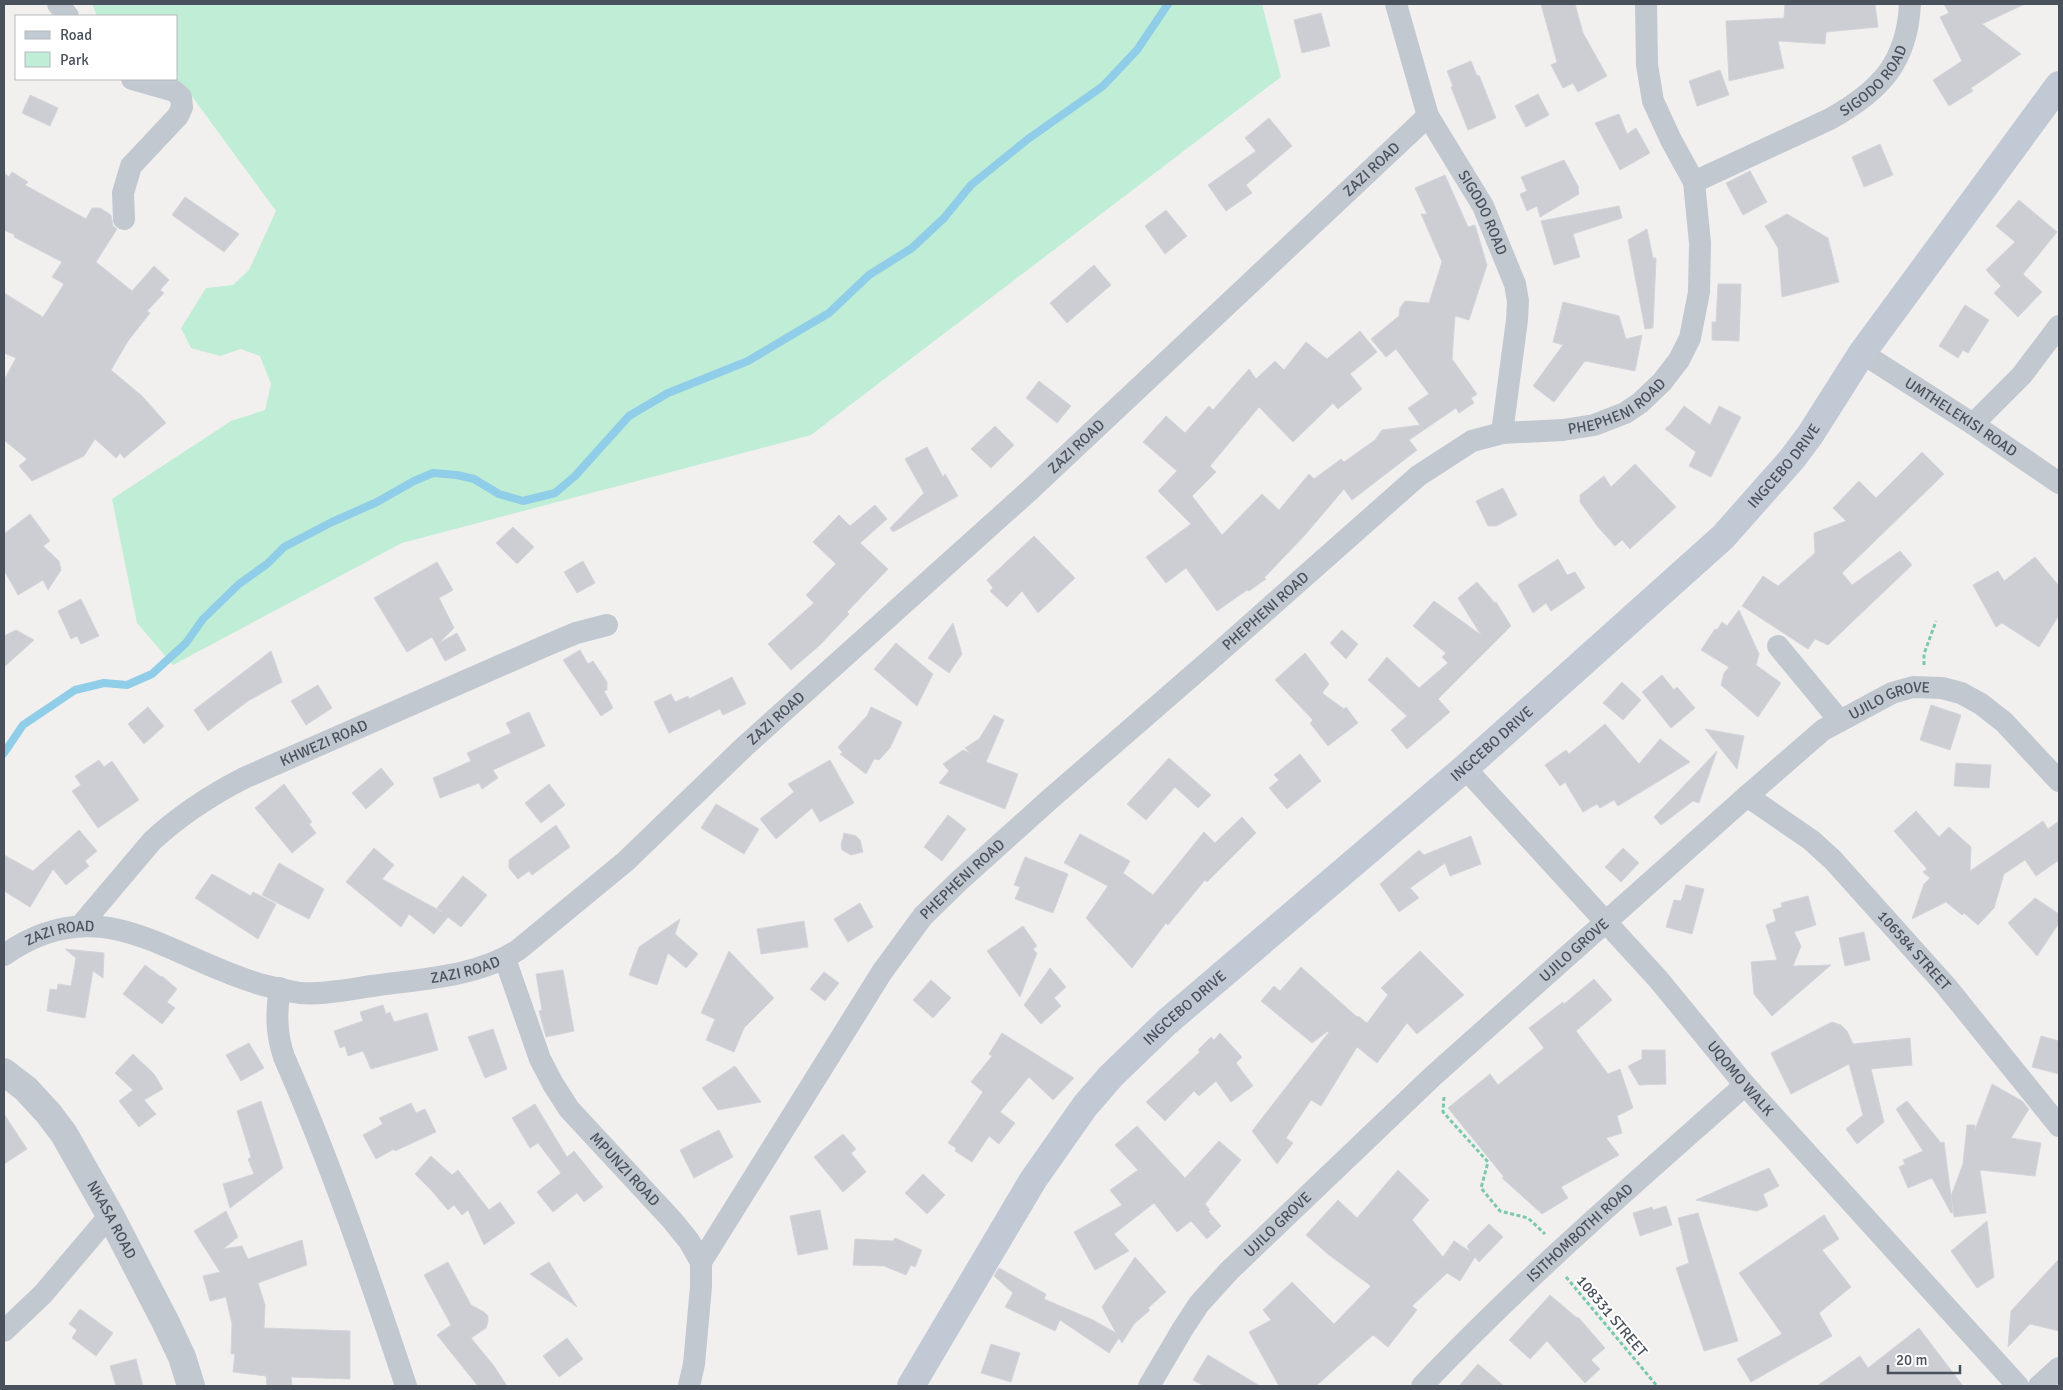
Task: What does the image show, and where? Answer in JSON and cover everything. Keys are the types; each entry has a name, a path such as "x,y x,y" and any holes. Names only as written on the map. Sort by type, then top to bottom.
{"main road":[{"name":"INGCEBO DRIVE","path":"911,1386 1034,1180 1085,1106 1111,1076 1167,1022 1465,768 1723,537 1792,459 1810,435 1862,353 2059,86"}],"street":[{"path":"58,4 67,15"},
{"name":"SIGODO ROAD","path":"1396,4 1428,116 1483,206 1515,284 1518,301 1517,320 1502,433"},
{"name":"PHEPHENI ROAD","path":"701,1262 877,979 923,916 1049,800 1418,476 1472,441 1502,433 1563,430 1594,425 1625,414 1662,382 1679,360 1690,338 1699,292 1700,243 1694,182 1671,140 1653,101 1647,65 1646,4"},
{"name":"SIGODO ROAD","path":"1694,182 1830,119 1870,93 1896,62 1905,39 1910,4"},
{"path":"124,219 123,193 131,166 178,116 182,106 181,97 174,91 136,80"},
{"name":"ZAZI ROAD","path":"4,955 17,946 41,935 81,925 105,926 138,935 222,971 302,993 344,990 446,975 505,959 626,861 744,747 1030,490 1428,116"},
{"path":"1973,424 2022,375 2059,326"},
{"name":"UMTHELEKISI ROAD","path":"1862,353 1973,424 2059,483"},
{"name":"KHWEZI ROAD","path":"81,925 152,841 216,792 545,646 576,633 607,625"},
{"path":"1778,646 1840,720"},
{"name":"UJILO GROVE","path":"1149,1386 1182,1330 1200,1304 1228,1271 1448,1062 1823,730 1892,694 1914,687 1942,688 1961,693 1981,704 2004,722 2059,781"},
{"name":"UQOMO WALK","path":"1465,768 1658,979 1745,1085 2018,1386"},
{"name":"106584 STREET","path":"1747,796 1811,840 1833,860 1946,986 2059,1126"},
{"name":"MPUNZI ROAD","path":"505,959 540,1059 569,1109 672,1220 689,1241 701,1262"},
{"path":"280,988 276,1020 279,1042 339,1192 368,1271 406,1386"},
{"name":"NKASA ROAD","path":"4,1072 26,1089 64,1134 110,1215 166,1323 182,1357 191,1386"},
{"name":"ISITHOMBOTHI ROAD","path":"1422,1386 1467,1339 1557,1254 1745,1085"},
{"path":"4,1331 43,1294 110,1215"},
{"path":"689,1386 694,1364 701,1287 701,1262"},
{"path":"2039,1386 2059,1368"}],"path":[{"path":"1926,688 1924,654 1936,621"},
{"name":"108331 STREET","path":"1448,1062 1443,1112 1488,1162 1481,1188 1500,1211 1528,1218 1657,1386"}],"green space":[{"path":"92,4 1262,4 1281,77 811,435 402,543 173,665 137,623 112,499 231,421 265,410 271,384 260,356 241,349 220,356 191,348 181,328 206,288 233,285 249,270 276,211 188,91 156,80 178,80 178,15 97,15"}],"building":[{"path":"1541,4 1575,4 1583,33 1607,76 1578,92 1573,83 1563,88 1551,65 1557,62"},
{"path":"1785,4 1875,4 1878,27 1826,32 1825,44 1778,41 1784,68 1729,81 1726,21 1784,18"},
{"path":"1944,4 2025,4 1982,24 2021,54 1971,88 1973,91 1949,106 1933,80 1962,61 1940,17 1949,13"},
{"path":"1321,13 1330,46 1302,53 1294,20"},
{"path":"1471,61 1477,76 1479,75 1496,118 1468,130 1451,87 1453,86 1447,71"},
{"path":"1720,70 1729,95 1697,106 1689,81"},
{"path":"1538,94 1549,115 1526,127 1515,106"},
{"path":"30,95 58,108 50,126 22,113"},
{"path":"1619,114 1627,134 1636,128 1650,153 1620,170 1595,123"},
{"path":"1269,118 1292,146 1246,185 1252,193 1226,211 1208,185 1256,151 1245,138"},
{"path":"1880,144 1893,175 1864,187 1852,157"},
{"path":"1564,160 1579,188 1579,194 1540,217 1537,206 1527,211 1520,194 1527,191 1521,177"},
{"path":"1750,171 1767,202 1743,215 1726,183"},
{"path":"12,172 28,182 25,185 86,219 92,208 100,208 111,215 113,226 117,229 96,262 132,291 154,266 169,280 160,290 164,293 147,311 150,313 128,341 111,370 142,396 166,423 124,458 120,453 116,458 95,439 84,456 32,481 19,466 27,459 4,440 4,380 16,358 4,353 4,293 43,317 64,284 52,277 62,262 4,230 4,173 9,177"},
{"path":"1445,175 1468,227 1475,225 1487,265 1469,320 1455,316 1452,359 1477,394 1471,398 1474,403 1459,413 1456,408 1409,440 1417,450 1352,500 1344,489 1305,535 1264,578 1266,579 1217,611 1186,568 1166,583 1146,557 1191,524 1158,491 1177,471 1143,442 1166,416 1185,433 1209,406 1213,410 1249,369 1256,379 1275,361 1284,370 1306,342 1327,359 1360,331 1377,352 1350,374 1362,389 1338,409 1333,403 1293,442 1259,407 1210,466 1216,472 1192,496 1222,535 1262,494 1279,510 1309,474 1314,479 1341,459 1344,462 1375,440 1382,430 1420,425 1408,408 1429,394 1396,349 1386,357 1371,339 1399,316 1400,308 1405,301 1429,303 1442,262 1421,214 1427,214 1415,188"},
{"path":"185,197 239,234 224,252 172,215"},
{"path":"2019,200 2057,232 2023,274 2042,292 2018,317 1994,293 2001,286 1986,270 2015,242 1996,226"},
{"path":"1619,206 1622,218 1573,234 1580,257 1554,265 1541,221"},
{"path":"1166,210 1187,236 1165,254 1145,226"},
{"path":"1787,214 1828,238 1839,282 1782,297 1778,248 1765,226"},
{"path":"1647,229 1653,258 1656,258 1653,328 1645,329 1628,240"},
{"path":"1094,265 1111,285 1067,323 1050,303"},
{"path":"1718,284 1741,284 1739,341 1712,340 1712,322 1716,322"},
{"path":"1563,302 1619,316 1626,339 1642,335 1635,371 1585,361 1554,402 1533,386 1563,345 1553,342"},
{"path":"1965,305 1989,320 1968,353 1963,350 1958,358 1939,346"},
{"path":"1039,381 1071,406 1057,423 1026,398"},
{"path":"1684,406 1710,425 1719,406 1741,417 1711,477 1689,466 1696,452 1665,429"},
{"path":"995,426 1014,445 991,468 971,449"},
{"path":"927,447 943,477 945,474 958,496 893,532 890,528 924,493 905,459"},
{"path":"1922,452 1944,474 1842,573 1852,585 1900,551 1912,565 1828,645 1815,639 1808,649 1742,606 1763,576 1778,586 1815,553 1814,533 1846,521 1833,508 1859,481 1876,498"},
{"path":"1635,464 1676,507 1630,549 1622,540 1615,546 1580,502 1580,495 1604,476 1611,487"},
{"path":"1503,488 1517,515 1496,526 1488,526 1476,501"},
{"path":"875,505 887,519 860,543 888,569 847,612 849,614 820,645 791,670 768,644 814,603 806,595 836,564 813,542 839,515 850,526"},
{"path":"30,514 50,541 43,546 59,561 61,570 48,590 43,580 18,595 4,570 4,534"},
{"path":"513,527 534,547 517,564 496,543"},
{"path":"1034,536 1075,578 1038,613 1022,591 1007,607 990,591 993,588 987,580"},
{"path":"2035,557 2059,586 2059,615 2039,647 2002,623 1996,627 1973,585 1998,571 2004,581"},
{"path":"1558,559 1567,575 1575,572 1585,588 1551,611 1546,603 1533,613 1518,585"},
{"path":"583,561 595,583 577,593 564,572"},
{"path":"437,562 453,590 439,598 454,628 439,643 457,633 466,650 445,661 432,637 407,652 374,598"},
{"path":"1477,582 1496,602 1511,626 1438,699 1450,712 1407,749 1391,730 1407,716 1368,680 1387,657 1419,688 1448,663 1442,657 1446,653 1413,626 1434,601 1481,635 1458,598"},
{"path":"81,599 99,636 81,644 77,636 71,639 58,611"},
{"path":"1739,610 1759,654 1756,665 1781,683 1758,717 1721,685 1724,673 1729,667 1701,650 1715,629 1717,630 1722,622 1727,626"},
{"path":"953,623 962,654 949,673 928,658"},
{"path":"16,630 34,640 4,667 4,636"},
{"path":"1342,630 1358,644 1346,659 1330,643"},
{"path":"896,643 933,674 917,706 874,669"},
{"path":"580,650 588,664 593,661 607,682 607,690 604,691 613,708 601,716 563,660"},
{"path":"271,651 282,682 248,701 208,731 194,710"},
{"path":"1305,653 1329,684 1322,693 1344,709 1346,707 1358,723 1328,746 1310,723 1313,720 1275,680"},
{"path":"1662,675 1674,690 1677,687 1695,708 1671,728 1642,692"},
{"path":"732,677 746,704 723,715 720,709 669,733 654,702 671,694 675,702 688,696 689,699"},
{"path":"1622,682 1641,700 1623,720 1603,703"},
{"path":"318,685 332,708 306,725 291,701"},
{"path":"1931,705 1961,715 1950,750 1920,740"},
{"path":"148,707 164,726 144,744 128,724"},
{"path":"871,707 902,722 890,748 879,760 874,759 866,774 840,754 843,753 838,747 867,716"},
{"path":"529,712 545,746 493,770 498,778 482,789 479,783 440,798 433,778 471,761 467,753 511,733 506,723"},
{"path":"994,715 1004,720 986,762 1018,774 1005,809 939,783 949,771 943,764 963,750 970,753 965,748 979,739"},
{"path":"1605,724 1639,764 1660,739 1690,762 1618,806 1614,800 1600,808 1597,804 1583,812 1565,782 1560,786 1545,765 1566,750 1569,754"},
{"path":"1705,729 1744,736 1737,769"},
{"path":"1717,751 1699,803 1693,801 1661,825 1654,817"},
{"path":"1300,754 1321,781 1287,809 1269,788 1279,780 1274,775"},
{"path":"1169,758 1211,795 1198,808 1175,787 1146,820 1127,804"},
{"path":"99,760 104,767 112,761 139,800 98,828 72,791 81,785 75,776"},
{"path":"830,760 854,803 820,822 812,808 776,839 760,819 794,792 788,784"},
{"path":"1956,763 1991,765 1989,788 1954,786"},
{"path":"381,768 394,784 366,809 352,793"},
{"path":"284,784 312,822 309,824 316,833 292,853 255,808"},
{"path":"549,784 565,805 541,823 525,803"},
{"path":"716,804 759,829 744,854 701,828"},
{"path":"1916,811 1939,837 1949,827 1971,847 1970,871 2043,821 2048,829 2059,821 2059,860 2036,876 2025,860 2004,874 1994,908 1978,925 1964,913 1962,915 1946,902 1912,919 1924,884 1930,878 1923,872 1927,869 1894,831"},
{"path":"948,815 966,829 942,861 924,847"},
{"path":"1242,817 1256,833 1207,882 1205,880 1168,925 1166,923 1132,968 1086,918 1108,886 1064,863 1080,834 1130,861 1123,873 1153,895 1204,832 1215,843"},
{"path":"556,825 570,847 532,875 529,871 518,879 509,868 509,860"},
{"path":"79,830 97,851 85,861 89,866 66,885 53,869 30,907 4,891 4,855 33,871"},
{"path":"844,833 856,836 860,840 863,852 851,855 842,850 841,845"},
{"path":"1471,836 1481,864 1450,876 1445,863 1410,888 1419,898 1399,912 1380,884 1419,850 1424,855"},
{"path":"374,848 394,865 382,879 442,912 437,908 463,876 487,895 461,927 448,917 434,934 409,914 401,927 346,882"},
{"path":"1623,848 1639,863 1621,882 1605,867"},
{"path":"1025,857 1068,874 1053,913 1015,899 1020,887 1014,885"},
{"path":"279,863 324,889 309,919 262,895"},
{"path":"212,874 251,896 253,892 276,904 258,939 195,898"},
{"path":"1686,885 1704,889 1692,934 1666,927 1674,900 1681,901"},
{"path":"1808,896 1816,925 1794,932 1801,946 1793,966 1831,965 1772,1016 1754,994 1751,962 1777,960 1766,925 1776,921 1773,910 1782,907 1781,903"},
{"path":"2035,898 2059,914 2059,923 2037,956 2008,923"},
{"path":"860,903 873,927 848,942 834,919"},
{"path":"680,919 675,934 698,954 686,968 668,953 657,985 629,975 639,947"},
{"path":"804,921 808,947 761,954 757,929"},
{"path":"1023,926 1037,946 1033,949 1037,953 1020,997 987,951"},
{"path":"1864,932 1870,960 1845,966 1839,938"},
{"path":"65,949 104,953 103,978 93,971 85,1018 47,1011 50,989 57,990 58,984 71,986 76,958"},
{"path":"729,951 774,998 744,1028 734,1052 706,1040 715,1019 701,1013"},
{"path":"1420,951 1464,995 1417,1034 1407,1023 1377,1063 1357,1047 1321,1106 1311,1100 1286,1138 1293,1143 1277,1164 1252,1131 1329,1032 1312,1043 1261,1001 1274,986 1280,991 1301,967 1357,1017 1367,1023 1388,995 1381,988"},
{"path":"145,965 177,989 167,1002 175,1008 162,1024 123,994"},
{"path":"1050,968 1066,987 1054,998 1061,1006 1041,1024 1024,1005"},
{"path":"563,970 574,1031 546,1037 539,1011 542,1010 536,974"},
{"path":"824,972 839,983 825,1001 810,989"},
{"path":"1594,979 1612,1000 1576,1031 1608,1074 1620,1069 1633,1108 1617,1116 1622,1133 1606,1138 1619,1155 1561,1187 1568,1198 1542,1214 1502,1178 1504,1177 1448,1108 1490,1074 1498,1085 1544,1048 1529,1028 1563,1002 1564,1004"},
{"path":"931,980 951,998 933,1018 913,1000"},
{"path":"383,1005 386,1014 390,1012 394,1022 427,1013 438,1050 371,1069 363,1051 348,1056 345,1046 340,1048 334,1031 363,1021 360,1012"},
{"path":"1832,1022 1841,1025 1847,1031 1853,1044 1910,1038 1912,1065 1871,1069 1884,1122 1857,1144 1846,1129 1863,1115 1849,1064 1791,1094 1771,1053"},
{"path":"493,1029 507,1069 485,1078 468,1037"},
{"path":"1002,1033 1074,1078 1053,1100 1029,1077 1000,1112 1015,1123 999,1144 989,1136 972,1162 955,1151 956,1148 948,1143 983,1092 971,1082 992,1056 989,1054"},
{"path":"1220,1033 1242,1057 1236,1063 1253,1086 1231,1102 1216,1081 1199,1096 1194,1091 1165,1121 1146,1102 1200,1052 1198,1050 1211,1037 1214,1040"},
{"path":"2041,1036 2059,1041 2059,1074 2032,1067"},
{"path":"249,1043 264,1068 241,1081 226,1055"},
{"path":"1642,1050 1665,1050 1666,1084 1639,1085 1628,1066 1642,1059"},
{"path":"133,1054 154,1074 163,1089 144,1100 156,1114 139,1127 119,1101 133,1090 115,1073"},
{"path":"735,1066 761,1102 718,1110 702,1088"},
{"path":"1992,1084 2022,1101 2029,1109 2011,1138 2041,1143 2035,1176 1980,1170 1986,1213 1954,1217 1951,1196 1963,1164 1967,1125 1975,1125 1975,1130"},
{"path":"261,1101 283,1168 230,1208 223,1184 254,1174 248,1159 251,1157 237,1111"},
{"path":"1907,1101 1941,1143 1944,1142 1953,1212 1951,1213 1932,1178 1908,1188 1899,1167 1905,1164 1903,1160 1923,1151 1896,1109"},
{"path":"411,1103 416,1113 425,1109 436,1132 395,1151 394,1149 376,1159 363,1135 383,1124 379,1118"},
{"path":"535,1104 567,1157 574,1151 603,1187 584,1202 577,1193 553,1212 537,1192 561,1173 538,1143 530,1148 512,1118"},
{"path":"4,1114 27,1149 4,1164"},
{"path":"1137,1126 1185,1178 1219,1141 1241,1160 1205,1204 1210,1210 1208,1211 1221,1226 1207,1239 1191,1221 1177,1232 1154,1203 1114,1234 1129,1251 1095,1270 1074,1232 1122,1205 1110,1190 1138,1170 1115,1145"},
{"path":"719,1130 733,1157 694,1178 680,1150"},
{"path":"843,1134 856,1149 851,1153 866,1172 843,1192 814,1157"},
{"path":"431,1156 452,1175 458,1170 489,1210 500,1202 515,1223 484,1245 468,1210 462,1215 454,1205 448,1210 415,1174"},
{"path":"1769,1168 1779,1186 1763,1194 1768,1206 1757,1211 1696,1200"},
{"path":"1398,1170 1429,1200 1412,1220 1443,1257 1454,1241 1471,1252 1467,1246 1489,1224 1503,1237 1479,1262 1475,1257 1460,1281 1447,1273 1412,1306 1417,1310 1388,1347 1373,1335 1316,1386 1279,1386 1249,1332 1271,1320 1263,1310 1292,1282 1334,1324 1371,1286 1329,1255 1306,1235 1338,1200 1357,1218"},
{"path":"923,1174 945,1195 927,1214 905,1193"},
{"path":"1666,1206 1672,1225 1640,1236 1633,1213 1652,1207 1653,1210"},
{"path":"820,1210 828,1249 798,1255 790,1216"},
{"path":"226,1211 238,1237 223,1249 242,1246 248,1259 302,1240 307,1265 258,1283 265,1305 264,1328 350,1331 350,1379 291,1377 292,1386 267,1386 266,1376 233,1372 235,1354 231,1354 232,1324 226,1297 210,1301 203,1276 220,1272 194,1231"},
{"path":"1698,1213 1738,1341 1704,1351 1676,1268 1689,1263 1678,1218"},
{"path":"1824,1215 1839,1239 1822,1250 1851,1287 1819,1313 1832,1336 1751,1382 1737,1359 1782,1334 1739,1273"},
{"path":"1987,1221 1994,1277 1977,1288 1951,1251"},
{"path":"895,1238 922,1250 915,1267 911,1265 906,1275 884,1266 853,1265 855,1239 893,1241"},
{"path":"1135,1257 1166,1292 1134,1324 1122,1343 1119,1338 1109,1353 1060,1320 1055,1331 1005,1307 1013,1293 994,1276 999,1268 1046,1294 1044,1299 1093,1320 1116,1333 1102,1307"},
{"path":"2059,1259 2059,1331 2030,1324 2008,1347 2011,1311"},
{"path":"448,1262 471,1305 488,1316 486,1328 471,1338 494,1366 507,1386 478,1386 437,1335 451,1325 424,1275"},
{"path":"549,1262 577,1307 530,1274"},
{"path":"1550,1295 1578,1317 1605,1348 1591,1360 1600,1369 1585,1383 1547,1341 1530,1359 1509,1340"},
{"path":"80,1309 113,1333 96,1356 72,1338 77,1330 69,1324"},
{"path":"1919,1328 1963,1386 1817,1386 1860,1356 1868,1368"},
{"path":"567,1338 583,1359 559,1377 543,1356"},
{"path":"991,1344 1020,1353 1011,1382 981,1373"},
{"path":"1208,1355 1260,1386 1204,1386 1193,1380"},
{"path":"136,1359 143,1386 116,1386 110,1366"},
{"path":"1478,1364 1504,1386 1459,1386"}],"waterway":[{"path":"4,753 23,725 75,690 104,683 127,685 152,674 186,643 203,619 239,584 267,564 284,547 332,522 377,502 414,481 433,473 457,475 474,479 499,494 523,501 555,493 575,476 629,416 668,393 748,361 829,313 869,275 912,248 944,218 971,185 1028,139 1103,86 1137,50 1168,4"}]}
